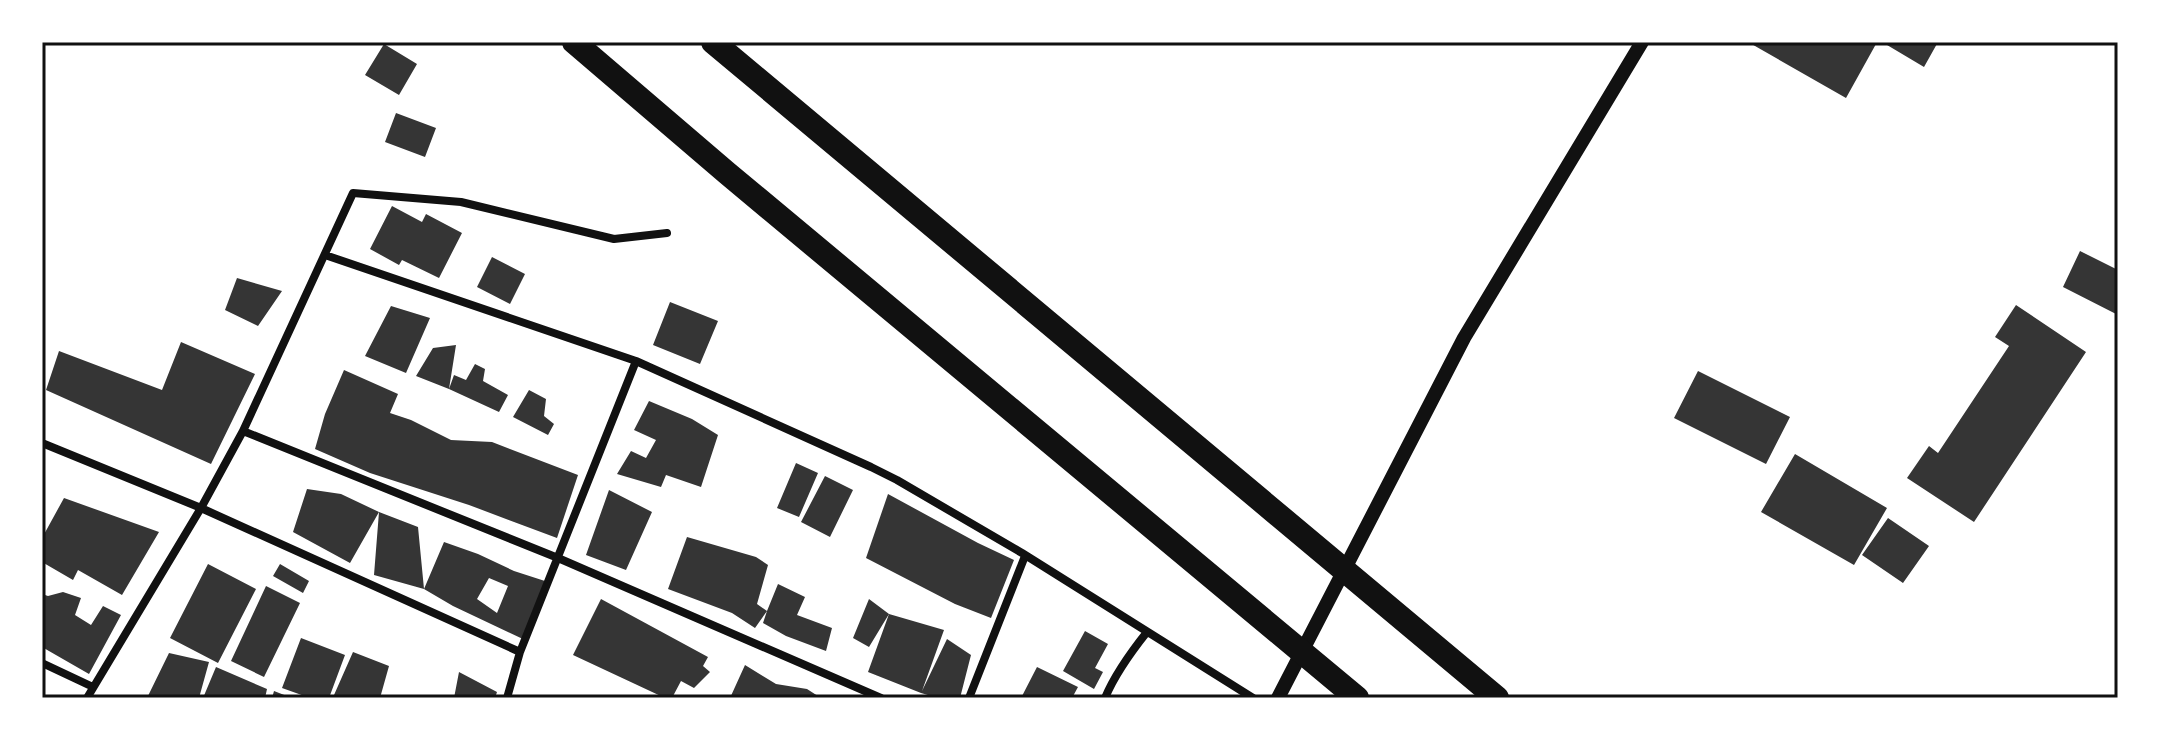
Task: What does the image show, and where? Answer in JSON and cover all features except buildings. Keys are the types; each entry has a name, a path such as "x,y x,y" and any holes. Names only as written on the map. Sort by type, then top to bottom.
{"highway":[{"path":"574,42 1353,695"},
{"path":"713,42 1497,698"}],"street":[{"path":"1278,698 1464,338 1642,42"},
{"path":"87,698 201,508 243,431 353,193 461,202 614,239 667,233"},
{"path":"325,255 636,361 897,480 1253,698"},
{"path":"507,698 520,652 636,361"},
{"path":"243,431 558,558 881,698"},
{"path":"42,443 201,508 520,652"},
{"path":"969,698 1025,556"},
{"path":"1105,698 1147,632"},
{"path":"42,663 93,687"}]}
